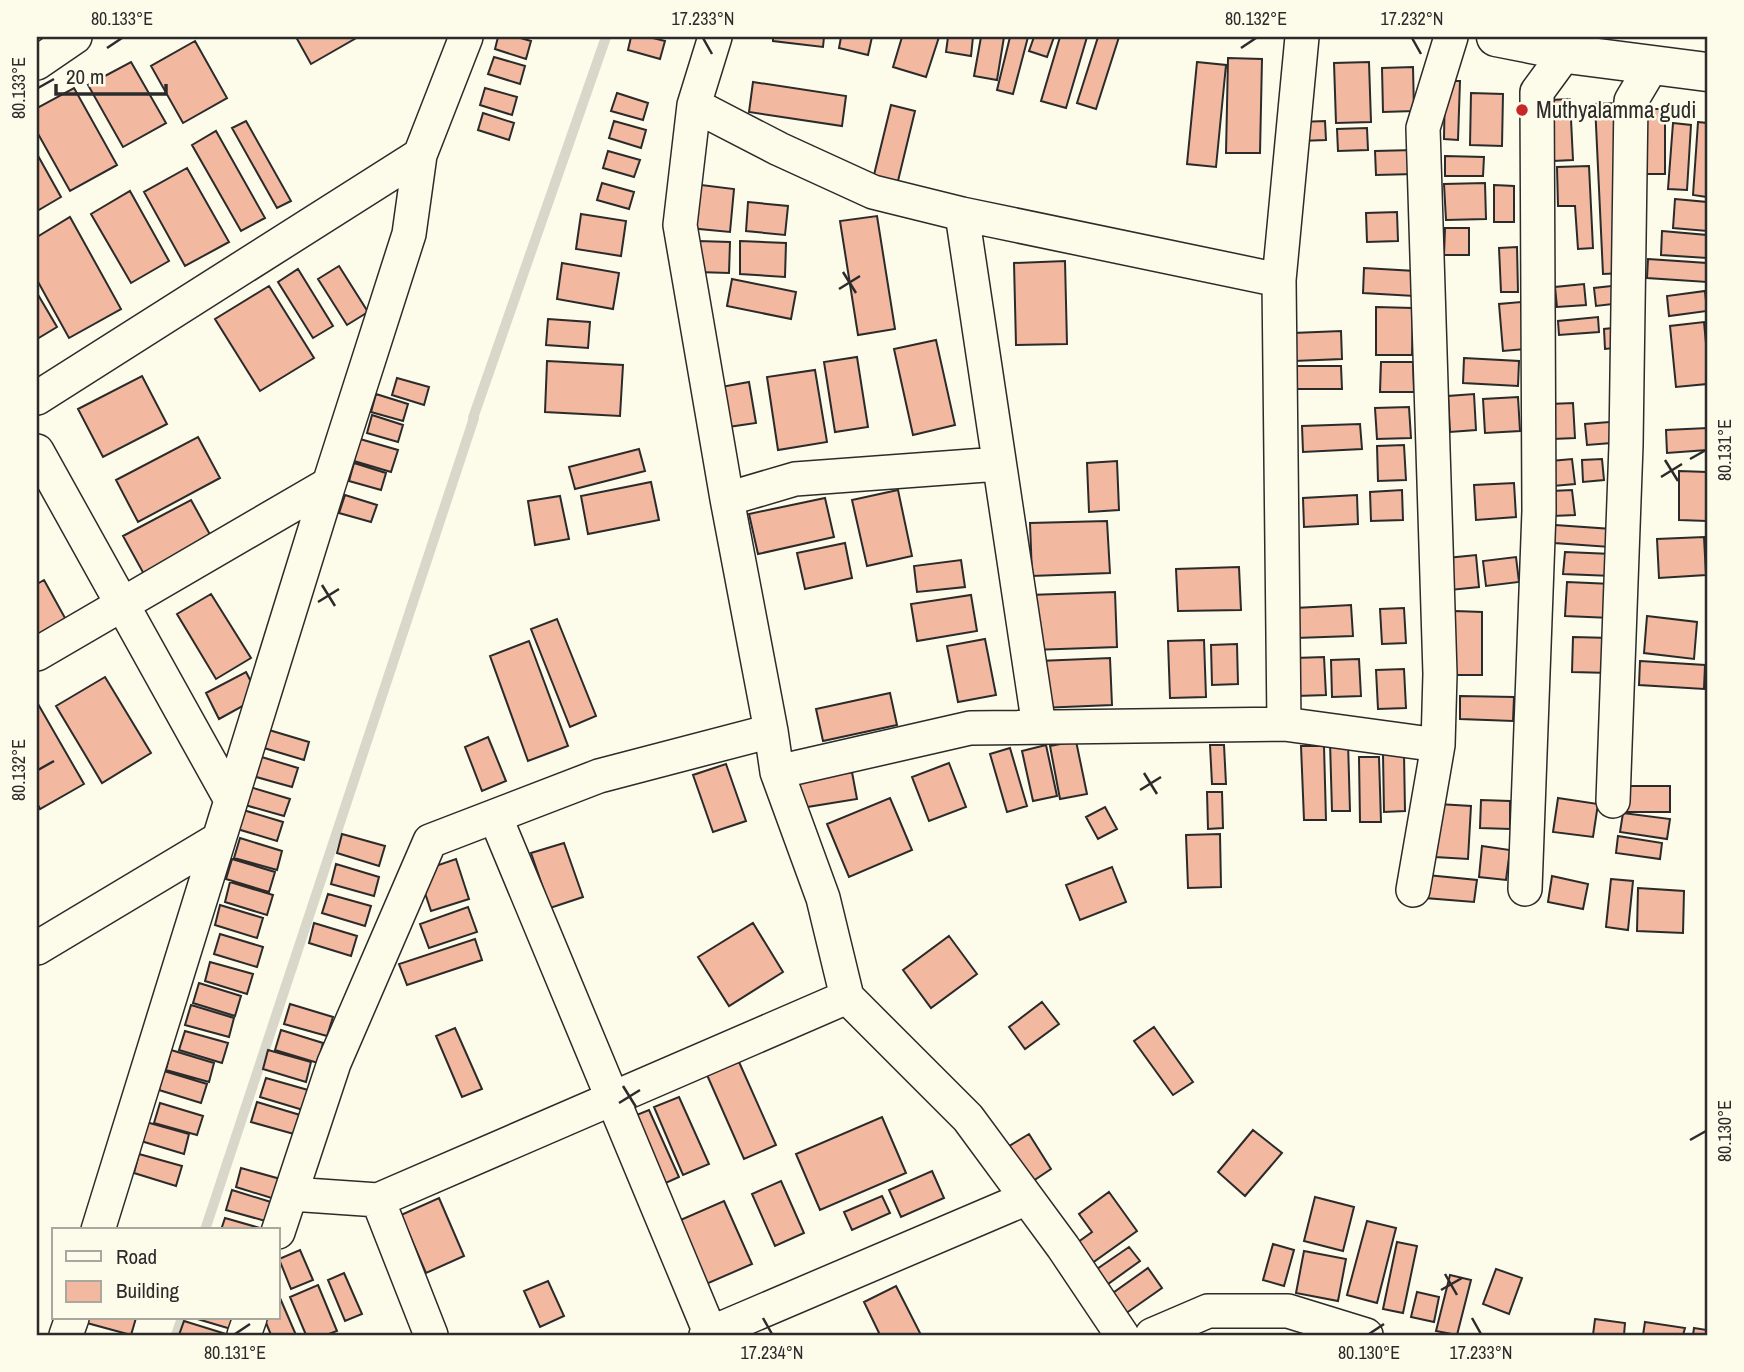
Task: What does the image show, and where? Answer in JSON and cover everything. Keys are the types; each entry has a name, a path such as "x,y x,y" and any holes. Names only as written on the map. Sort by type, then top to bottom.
{"main road":[{"path":"1496,37 1707,72"}],"street":[{"path":"37,63 75,37"},
{"path":"99,1228 409,234 420,155 466,37"},
{"path":"715,37 694,105 680,225 777,772 823,898 846,997 968,1118 1063,1247 1122,1335"},
{"path":"1284,724 1279,280 1302,37"},
{"path":"1413,890 1438,746 1440,674 1423,128 1451,37"},
{"path":"1525,888 1539,511 1537,92 1572,48"},
{"path":"1613,801 1626,445 1631,101 1653,64"},
{"path":"694,105 779,149 873,192 962,214 1279,280"},
{"path":"37,398 420,155"},
{"path":"962,214 1039,727"},
{"path":"37,451 231,800"},
{"path":"727,499 795,480 999,464"},
{"path":"37,654 329,484"},
{"path":"777,772 970,727 1284,724 1438,746"},
{"path":"279,1228 334,1063 430,841 598,776 771,731"},
{"path":"495,816 709,1335 1027,1198"},
{"path":"37,948 219,839"},
{"path":"291,1194 378,1200 846,997"},
{"path":"378,1200 431,1335"},
{"path":"1152,1335 1208,1311 1288,1311 1366,1335"}],"building":[{"path":"296,37 358,37 311,64"},
{"path":"498,37 517,37 531,41 526,59 495,49"},
{"path":"631,37 649,37 665,41 660,59 628,50"},
{"path":"773,37 824,37 823,47 773,41"},
{"path":"841,37 872,37 868,55 839,48"},
{"path":"902,37 939,37 926,77 893,67"},
{"path":"948,37 973,37 971,56 946,52"},
{"path":"981,37 1004,37 997,80 974,76"},
{"path":"1010,37 1028,37 1013,94 997,90"},
{"path":"1034,37 1054,37 1047,57 1029,51"},
{"path":"1060,37 1087,37 1066,108 1041,101"},
{"path":"1098,37 1119,37 1096,109 1077,103"},
{"path":"195,41 227,98 183,123 151,66"},
{"path":"494,57 525,66 520,84 488,74"},
{"path":"1228,58 1262,59 1260,153 1226,153"},
{"path":"131,62 166,123 123,147 88,85"},
{"path":"1197,62 1226,65 1216,167 1187,164"},
{"path":"1369,62 1371,122 1336,123 1334,63"},
{"path":"1413,67 1414,111 1383,112 1382,68"},
{"path":"1445,81 1460,81 1458,140 1444,139"},
{"path":"753,82 846,96 842,126 749,112"},
{"path":"74,88 117,165 70,191 37,132 37,108"},
{"path":"485,88 517,97 512,115 480,105"},
{"path":"617,93 648,103 643,120 611,111"},
{"path":"1471,93 1503,94 1502,146 1470,145"},
{"path":"1570,99 1573,160 1553,161 1550,100"},
{"path":"1617,103 1625,273 1603,274 1595,104"},
{"path":"891,105 915,111 897,185 873,179"},
{"path":"1641,109 1665,109 1665,174 1641,174"},
{"path":"483,113 514,123 509,140 478,130"},
{"path":"246,121 291,201 277,208 232,128"},
{"path":"614,121 646,130 641,148 609,138"},
{"path":"1325,121 1326,140 1300,141 1300,122"},
{"path":"1698,122 1707,123 1707,197 1693,195"},
{"path":"1673,123 1691,125 1687,190 1668,189"},
{"path":"1367,128 1368,150 1338,151 1337,129"},
{"path":"216,131 265,218 241,231 192,145"},
{"path":"1414,150 1415,174 1376,175 1375,151"},
{"path":"608,151 640,160 634,177 603,168"},
{"path":"37,154 61,197 37,211"},
{"path":"1445,156 1484,157 1483,176 1445,176"},
{"path":"1589,166 1593,248 1578,249 1575,206 1558,206 1557,167"},
{"path":"187,168 229,242 185,266 144,192"},
{"path":"602,183 634,192 629,209 597,200"},
{"path":"1485,183 1486,219 1446,220 1444,184"},
{"path":"693,184 734,189 730,232 689,228"},
{"path":"1494,185 1514,186 1514,222 1494,222"},
{"path":"130,191 169,261 131,283 91,214"},
{"path":"1675,199 1707,202 1707,231 1673,228"},
{"path":"748,202 788,206 785,235 746,231"},
{"path":"1397,212 1398,241 1367,242 1366,213"},
{"path":"581,214 626,221 621,256 576,249"},
{"path":"877,216 895,329 858,335 840,221"},
{"path":"70,217 121,309 69,338 37,280 37,237"},
{"path":"1445,228 1469,228 1469,255 1444,255"},
{"path":"1662,231 1707,235 1707,258 1661,255"},
{"path":"698,241 730,242 729,273 697,272"},
{"path":"740,241 786,243 785,277 740,274"},
{"path":"1517,247 1518,292 1501,292 1499,248"},
{"path":"1648,259 1707,263 1707,282 1647,278"},
{"path":"1065,261 1067,344 1016,345 1014,263"},
{"path":"562,263 619,273 613,309 557,299"},
{"path":"339,266 368,312 347,325 318,279"},
{"path":"1364,268 1415,271 1414,296 1363,293"},
{"path":"298,269 333,326 313,338 278,282"},
{"path":"732,279 796,292 791,319 727,306"},
{"path":"1584,284 1586,305 1557,307 1555,287"},
{"path":"1620,285 1621,303 1596,306 1594,288"},
{"path":"269,286 314,358 260,391 215,319"},
{"path":"1705,291 1707,311 1669,316 1667,296"},
{"path":"37,293 57,327 37,339"},
{"path":"1521,302 1525,349 1503,351 1499,304"},
{"path":"1376,307 1413,308 1412,355 1376,355"},
{"path":"1598,317 1599,332 1559,335 1558,321"},
{"path":"548,319 590,322 588,348 546,345"},
{"path":"1704,322 1707,384 1676,387 1670,326"},
{"path":"1622,327 1624,347 1605,349 1604,329"},
{"path":"1341,331 1342,359 1294,361 1293,333"},
{"path":"936,340 955,425 913,435 894,349"},
{"path":"857,357 868,427 835,432 824,362"},
{"path":"1464,358 1519,361 1518,386 1463,383"},
{"path":"547,361 623,365 620,416 545,412"},
{"path":"1381,362 1413,362 1414,392 1380,392"},
{"path":"1291,366 1341,366 1342,389 1290,389"},
{"path":"815,370 827,442 778,450 767,377"},
{"path":"142,376 167,424 103,457 78,409"},
{"path":"397,378 429,387 424,405 392,395"},
{"path":"749,382 756,423 728,427 721,387"},
{"path":"376,394 408,404 403,421 371,412"},
{"path":"1474,394 1476,430 1450,432 1448,396"},
{"path":"1518,397 1520,431 1485,433 1483,399"},
{"path":"1573,403 1575,438 1553,439 1550,404"},
{"path":"1409,407 1411,438 1377,439 1375,408"},
{"path":"372,415 403,425 398,442 367,433"},
{"path":"1622,421 1624,442 1587,445 1585,424"},
{"path":"1360,424 1362,449 1303,452 1302,426"},
{"path":"1707,428 1707,450 1667,453 1666,430"},
{"path":"198,437 220,478 138,522 116,480"},
{"path":"360,439 398,450 391,472 354,461"},
{"path":"1404,445 1406,480 1378,481 1377,446"},
{"path":"639,449 645,471 575,489 569,467"},
{"path":"1572,459 1575,484 1553,486 1551,461"},
{"path":"1602,459 1604,480 1583,482 1582,460"},
{"path":"1117,461 1119,510 1089,512 1087,463"},
{"path":"354,463 386,473 381,490 349,481"},
{"path":"1679,471 1707,472 1707,521 1679,520"},
{"path":"651,482 659,520 588,534 581,496"},
{"path":"1514,483 1516,517 1476,520 1474,485"},
{"path":"898,490 912,556 867,566 852,500"},
{"path":"1402,490 1403,520 1371,521 1370,492"},
{"path":"1572,490 1575,515 1553,516 1551,491"},
{"path":"345,495 377,505 371,522 339,513"},
{"path":"1357,495 1358,524 1304,527 1303,498"},
{"path":"560,496 569,539 535,545 528,501"},
{"path":"825,498 834,537 758,554 749,514"},
{"path":"191,500 213,540 145,576 123,536"},
{"path":"1107,521 1110,573 1032,576 1030,523"},
{"path":"1555,525 1612,529 1610,547 1554,543"},
{"path":"1704,537 1706,575 1659,578 1657,539"},
{"path":"845,543 852,578 805,589 797,553"},
{"path":"1565,552 1612,554 1612,576 1563,574"},
{"path":"1476,555 1479,587 1450,590 1447,558"},
{"path":"1516,557 1519,582 1486,586 1483,561"},
{"path":"961,560 965,587 917,592 914,566"},
{"path":"1239,567 1241,610 1178,611 1176,569"},
{"path":"44,580 70,627 37,646 37,584"},
{"path":"1567,582 1612,584 1611,618 1565,616"},
{"path":"1115,592 1117,647 1032,650 1029,595"},
{"path":"211,594 251,658 216,679 177,614"},
{"path":"971,595 977,631 917,641 911,604"},
{"path":"1351,605 1353,636 1296,638 1295,608"},
{"path":"1404,608 1406,643 1382,644 1380,609"},
{"path":"1455,611 1482,612 1482,675 1455,675"},
{"path":"1647,616 1697,622 1694,659 1644,653"},
{"path":"557,619 596,716 570,727 531,629"},
{"path":"1573,637 1611,638 1610,673 1572,672"},
{"path":"985,639 996,695 958,702 947,646"},
{"path":"1204,640 1206,697 1170,698 1168,641"},
{"path":"529,641 568,746 528,761 490,656"},
{"path":"1237,644 1238,684 1212,685 1211,645"},
{"path":"1324,657 1326,695 1297,696 1295,658"},
{"path":"1110,658 1112,705 1040,708 1039,661"},
{"path":"1359,659 1361,696 1332,697 1331,660"},
{"path":"1640,661 1705,665 1704,689 1639,685"},
{"path":"1404,669 1406,708 1378,709 1376,670"},
{"path":"246,672 259,697 219,719 206,693"},
{"path":"105,677 151,753 102,783 56,706"},
{"path":"890,693 897,725 823,741 816,709"},
{"path":"1460,696 1514,697 1513,721 1460,719"},
{"path":"37,704 84,784 40,809 37,803"},
{"path":"269,730 309,742 304,760 264,748"},
{"path":"488,737 506,781 482,791 465,747"},
{"path":"1076,741 1087,794 1060,799 1050,746"},
{"path":"1330,742 1348,742 1350,811 1332,811"},
{"path":"1046,745 1057,796 1033,801 1022,751"},
{"path":"1210,745 1224,745 1226,784 1212,784"},
{"path":"1301,746 1324,746 1326,820 1304,820"},
{"path":"1010,748 1027,806 1007,812 990,754"},
{"path":"1404,753 1405,811 1384,812 1383,754"},
{"path":"255,755 298,768 292,787 249,775"},
{"path":"1359,757 1379,757 1381,822 1360,822"},
{"path":"949,763 966,807 929,821 912,777"},
{"path":"726,764 746,821 713,832 693,775"},
{"path":"852,772 857,799 801,808 796,782"},
{"path":"1623,786 1670,786 1670,812 1624,812"},
{"path":"250,787 290,799 284,816 245,805"},
{"path":"1207,792 1222,792 1223,828 1208,829"},
{"path":"890,798 912,850 849,877 827,824"},
{"path":"1558,798 1598,804 1593,837 1553,832"},
{"path":"1481,800 1510,801 1510,829 1480,828"},
{"path":"1438,804 1471,806 1468,859 1435,857"},
{"path":"1105,807 1117,829 1098,839 1086,817"},
{"path":"240,809 283,822 277,841 234,828"},
{"path":"1623,813 1670,819 1667,839 1620,832"},
{"path":"342,834 385,846 379,866 337,853"},
{"path":"1220,834 1221,887 1188,888 1186,835"},
{"path":"1618,836 1662,843 1660,859 1616,853"},
{"path":"240,838 282,851 277,870 234,858"},
{"path":"564,843 583,897 550,908 531,853"},
{"path":"1482,846 1510,850 1506,880 1479,877"},
{"path":"232,859 275,872 269,892 226,879"},
{"path":"456,859 469,899 431,911 418,872"},
{"path":"336,864 379,877 374,896 331,884"},
{"path":"1112,867 1126,902 1080,920 1066,885"},
{"path":"1427,875 1477,880 1474,902 1425,898"},
{"path":"1552,876 1588,884 1583,909 1548,902"},
{"path":"1611,879 1633,881 1628,930 1606,927"},
{"path":"230,882 273,895 267,915 225,902"},
{"path":"1638,888 1684,891 1683,933 1637,931"},
{"path":"328,894 371,906 365,926 322,913"},
{"path":"220,905 263,918 257,938 215,925"},
{"path":"468,907 477,932 429,948 420,924"},
{"path":"314,923 357,936 351,956 309,943"},
{"path":"753,923 783,972 729,1006 698,957"},
{"path":"220,934 263,947 257,967 214,954"},
{"path":"949,936 977,974 931,1008 903,970"},
{"path":"475,939 482,960 407,985 399,964"},
{"path":"210,962 253,974 247,994 205,981"},
{"path":"199,983 241,996 235,1016 193,1003"},
{"path":"1042,1002 1059,1024 1025,1049 1009,1027"},
{"path":"290,1004 333,1017 327,1036 284,1024"},
{"path":"191,1005 234,1018 229,1037 185,1025"},
{"path":"1154,1027 1193,1082 1173,1095 1134,1041"},
{"path":"455,1028 482,1089 462,1097 436,1036"},
{"path":"281,1030 323,1043 318,1063 275,1050"},
{"path":"185,1031 228,1043 222,1063 179,1050"},
{"path":"171,1050 214,1063 209,1082 166,1070"},
{"path":"268,1050 311,1062 306,1082 263,1069"},
{"path":"739,1062 776,1145 744,1159 707,1075"},
{"path":"164,1071 207,1084 201,1103 159,1090"},
{"path":"266,1078 308,1090 303,1110 260,1097"},
{"path":"679,1097 709,1164 683,1175 654,1107"},
{"path":"257,1102 300,1115 294,1134 251,1122"},
{"path":"160,1103 203,1116 197,1135 154,1123"},
{"path":"649,1110 679,1177 659,1186 629,1118"},
{"path":"882,1117 906,1173 820,1210 796,1154"},
{"path":"146,1122 189,1134 184,1154 141,1141"},
{"path":"1253,1130 1282,1153 1245,1196 1218,1172"},
{"path":"1029,1134 1051,1169 1024,1187 1001,1151"},
{"path":"139,1154 182,1166 176,1186 134,1173"},
{"path":"241,1168 284,1180 278,1200 236,1187"},
{"path":"932,1171 944,1198 901,1217 889,1190"},
{"path":"781,1181 804,1233 775,1246 752,1194"},
{"path":"232,1190 274,1203 269,1222 226,1210"},
{"path":"1109,1192 1137,1231 1088,1266 1074,1245 1092,1232 1079,1214"},
{"path":"882,1196 890,1213 852,1230 844,1212"},
{"path":"1315,1197 1354,1207 1343,1251 1304,1241"},
{"path":"439,1198 464,1256 426,1273 401,1215"},
{"path":"724,1201 752,1264 697,1288 669,1225"},
{"path":"225,1218 260,1228 222,1228"},
{"path":"1367,1221 1396,1228 1377,1303 1347,1295"},
{"path":"1397,1242 1417,1246 1403,1313 1383,1309"},
{"path":"1273,1244 1294,1250 1284,1286 1263,1280"},
{"path":"1129,1247 1140,1261 1108,1284 1097,1269"},
{"path":"300,1250 313,1280 291,1289 280,1259"},
{"path":"1304,1251 1346,1259 1338,1301 1296,1293"},
{"path":"1148,1268 1162,1288 1125,1314 1110,1295"},
{"path":"1496,1269 1522,1278 1509,1314 1483,1304"},
{"path":"344,1273 362,1314 345,1321 328,1280"},
{"path":"1450,1275 1471,1280 1457,1335 1436,1331"},
{"path":"548,1281 564,1316 540,1327 524,1291"},
{"path":"318,1285 337,1331 326,1335 306,1335 290,1297"},
{"path":"896,1286 921,1335 880,1335 864,1302"},
{"path":"1417,1292 1439,1297 1434,1322 1411,1317"},
{"path":"280,1298 296,1335 271,1335 265,1320 280,1320"},
{"path":"1595,1319 1625,1323 1624,1335 1593,1335"},
{"path":"88,1320 135,1320 131,1335 87,1323"},
{"path":"201,1320 234,1320 231,1329"},
{"path":"184,1321 226,1334 226,1335 179,1335"},
{"path":"1645,1322 1685,1328 1683,1335 1643,1335"},
{"path":"1694,1328 1707,1330 1707,1335 1693,1335"}],"waterway":[{"path":"206,1228 473,418 606,37"},
{"path":"176,1335 181,1320"}],"place":[{"name":"Muthyalamma gudi","path":"1522,110"}]}
